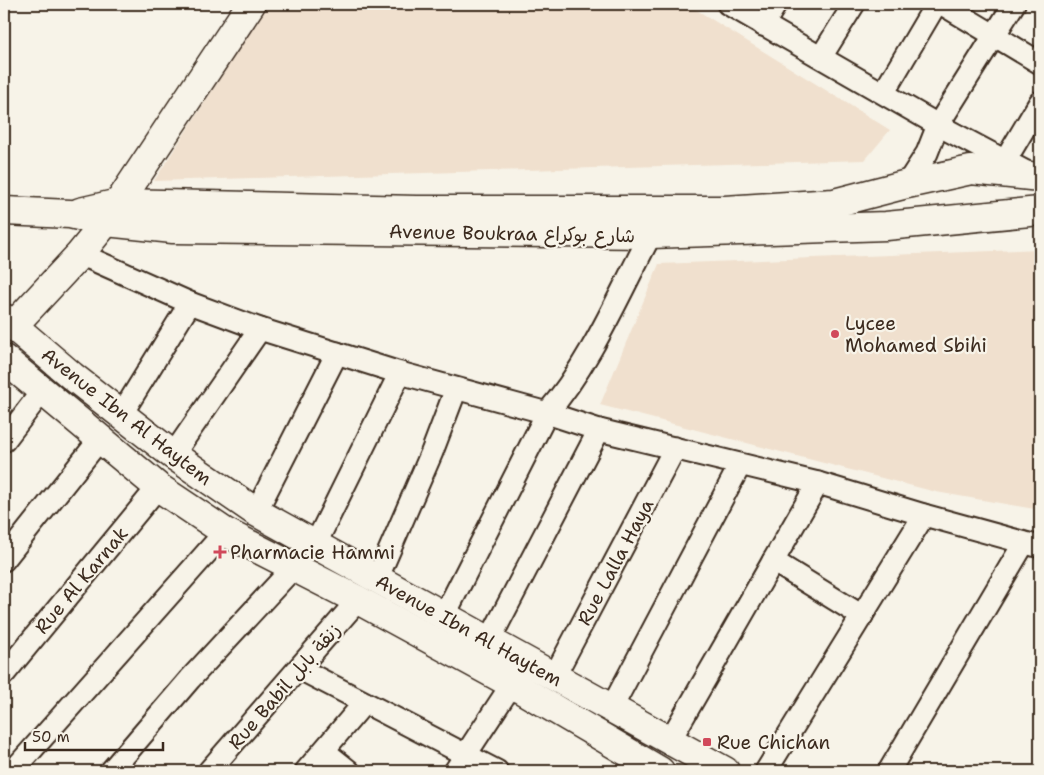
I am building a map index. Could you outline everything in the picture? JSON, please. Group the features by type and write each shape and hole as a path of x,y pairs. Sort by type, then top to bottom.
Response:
{"street":[{"path":"8,322 80,254 113,212 251,4"},
{"path":"728,4 884,92 1002,166 1037,176"},
{"path":"764,25 776,4"},
{"path":"821,57 854,4"},
{"path":"884,92 936,4"},
{"path":"942,4 1040,63"},
{"path":"907,184 927,153 938,125 1014,4"},
{"path":"1002,166 1040,102"},
{"path":"972,170 983,177 988,186 990,195 982,212 965,217 943,208 939,199 940,177 972,170 1002,166"},
{"name":"Avenue Boukraa شارع بوكراع","path":"4,211 70,214 113,212 425,210 726,210 834,203 940,177"},
{"name":"Avenue Boukraa شارع بوكراع","path":"113,212 173,229 652,234 886,226 1040,211"},
{"path":"444,616 547,413 565,392 581,367 652,234"},
{"path":"80,254 190,303 337,354 547,413 599,430 818,483 1032,545 889,771"},
{"path":"121,415 190,303"},
{"name":"Avenue Ibn Al Haytem","path":"8,322 173,455 256,512 669,742 725,771"},
{"path":"173,455 260,328"},
{"path":"256,512 337,354"},
{"name":"Avenue Ibn Al Haytem","path":"4,359 158,487 225,532 358,600 512,684 660,771"},
{"path":"315,545 400,373"},
{"path":"376,579 432,452 456,388"},
{"path":"4,441 43,390"},
{"path":"489,642 599,430"},
{"path":"4,560 100,439"},
{"name":"Rue Lalla Haya","path":"554,677 675,448"},
{"path":"611,709 740,465"},
{"path":"669,742 818,483"},
{"name":"Rue Al Karnak","path":"4,674 158,487"},
{"path":"766,771 924,515"},
{"path":"13,771 225,532"},
{"path":"773,561 862,616"},
{"path":"111,771 190,679 293,568"},
{"name":"Rue Babil زنقة بابل","path":"208,771 300,669 358,600"},
{"path":"300,669 497,771"},
{"path":"455,771 512,684"},
{"path":"306,771 364,703"},
{"path":"324,751 349,771"}],"shaded area":[{"path":"268,4 687,4 890,130 865,160 154,181"},
{"name":"Lycee Mohamed Sbihi","path":"1040,249 1040,510 936,492 600,405 659,264"}],"place":[{"name":"Lycee Mohamed Sbihi","path":"835,334"},
{"name":"Pharmacie Hammi","path":"220,552"},
{"name":"Rue Chichan","path":"707,742"}]}
